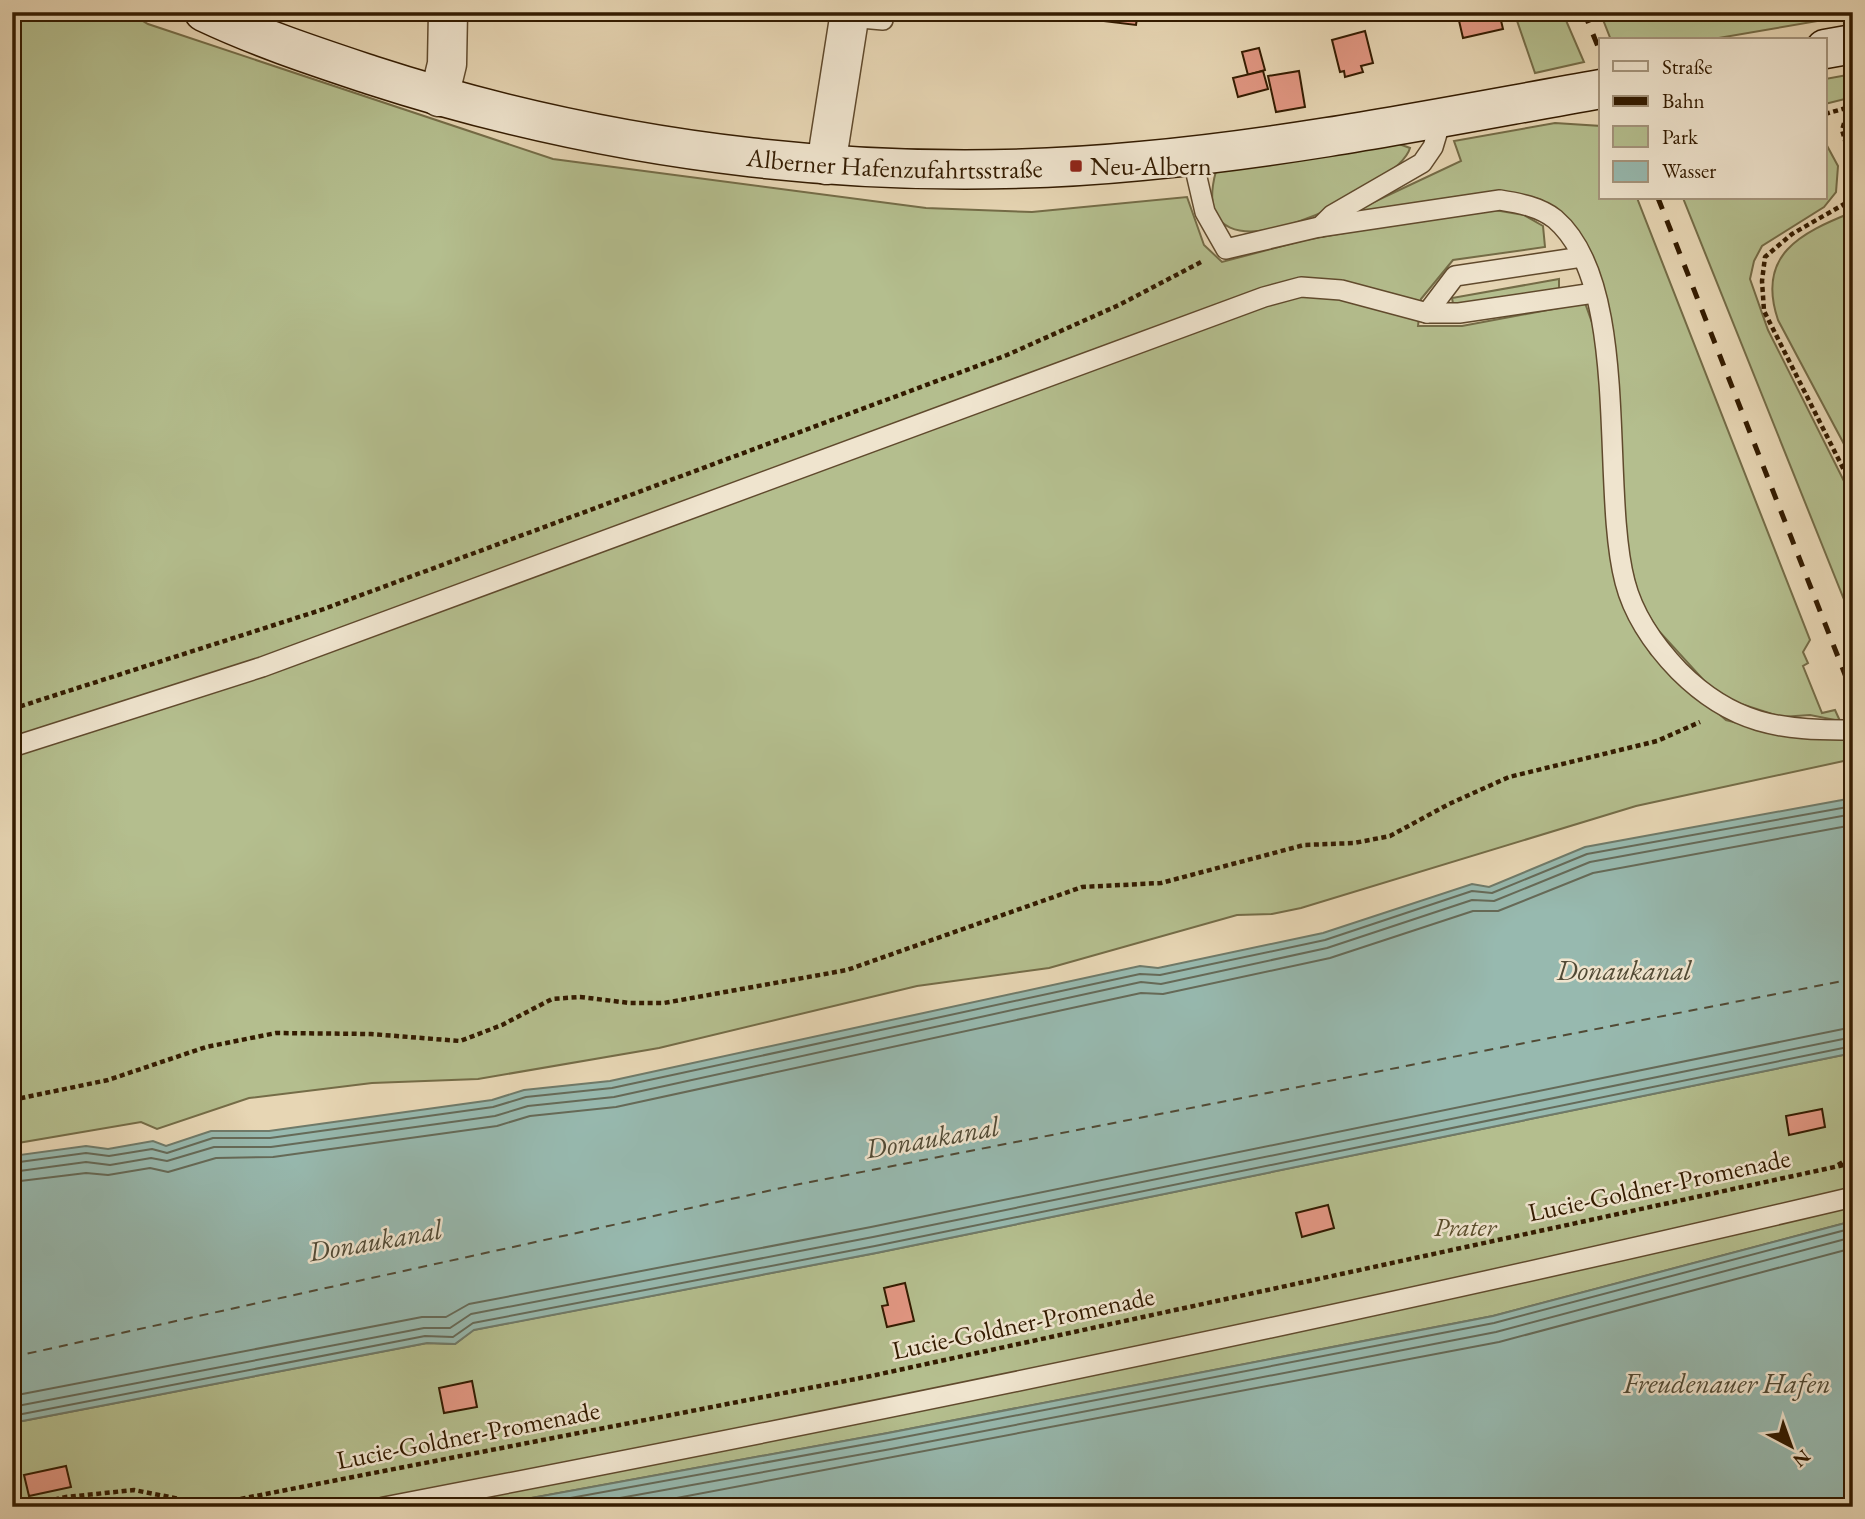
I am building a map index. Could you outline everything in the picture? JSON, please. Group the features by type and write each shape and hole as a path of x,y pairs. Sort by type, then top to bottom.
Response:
{"main road":[{"name":"Alberner Hafenzufahrtsstraße","path":"204,12 261,39 439,97 608,136 730,155 826,164 1011,169 1192,156 1599,89"},
{"path":"439,97 447,64 448,12"},
{"path":"826,164 861,17"},
{"path":"1826,49 1853,44"}],"lane":[{"path":"1320,227 1332,215 1422,163 1433,147 1442,117"},
{"path":"1192,156 1205,212 1226,249 1320,227 1500,201 1538,210 1555,219 1582,257 1594,293 1607,357 1616,536 1625,583 1644,628 1693,685 1727,710 1773,725 1853,730"},
{"path":"1427,313 1455,276 1582,257"},
{"path":"12,747 261,667 1264,297 1301,287 1341,290 1427,313 1459,313 1594,293"},
{"path":"384,1507 837,1420 1345,1312 1853,1197"}],"path":[{"path":"1826,114 1851,107"},
{"path":"1851,107 1842,130 1853,168"},
{"path":"1853,199 1791,234 1765,257 1762,281 1764,311 1853,488"},
{"path":"12,709 321,610 1007,355 1119,305 1226,249"},
{"path":"12,1100 108,1080 206,1046 276,1033 370,1034 460,1041 502,1025 552,999 580,997 630,1003 664,1003 846,970 1082,887 1161,883 1304,845 1354,842 1390,836 1448,804 1509,777 1657,741 1727,710"},
{"path":"1834,1167 1853,1156"},
{"name":"Lucie-Goldner-Promenade","path":"199,1507 871,1376 1853,1163"},
{"path":"21,1507 66,1497 134,1490 209,1504"}],"green space":[{"path":"12,12 128,12 148,24 553,159 926,208 1032,212 1187,197 1204,245 1222,262 1305,240 1483,208 1524,215 1543,226 1545,247 1453,260 1421,299 1418,326 1462,326 1585,303 1595,331 1629,618 1651,654 1726,720 1761,729 1845,737 1853,759 1636,806 1301,908 1272,914 1237,915 1049,968 917,986 659,1048 478,1079 372,1083 249,1098 157,1129 141,1122 12,1144"},
{"path":"1514,12 1559,12 1565,18 1584,62 1535,73"},
{"path":"1600,12 1853,12 1853,15 1719,38 1610,38"},
{"path":"1853,74 1853,97 1826,104 1826,79"},
{"path":"1555,123 1599,126 1599,200 1638,200 1810,640 1803,652 1808,663 1803,666 1822,713 1835,710 1840,721 1810,715 1781,717 1735,702 1708,685 1657,629 1640,601 1626,548 1615,348 1566,218 1542,200 1516,193 1344,216 1461,161 1454,141"},
{"path":"1399,144 1410,148 1397,165 1371,186 1335,206 1296,222 1259,231 1230,228 1214,209 1216,171"},
{"path":"1826,144 1838,166 1836,192 1824,207 1762,246 1754,261 1750,279 1768,330 1853,499 1853,622 1684,200 1826,200"},
{"path":"1853,212 1853,461 1778,320 1773,298 1773,279 1778,263 1800,238"},
{"path":"1559,279 1559,290 1454,309 1452,298"},
{"name":"Prater","path":"1853,1053 1853,1221 1493,1316 888,1433 482,1507 12,1507 12,1423 427,1343 455,1344 473,1330 876,1253"}],"water":[{"name":"Donaukanal","path":"1853,798 1853,1053 876,1253 474,1330 455,1344 427,1343 12,1423 12,1156 86,1146 108,1149 153,1141 166,1146 211,1131 269,1131 492,1100 524,1090 610,1081 1140,966 1158,968 1323,933 1472,884 1489,887 1585,847"},
{"name":"Freudenauer Hafen","path":"1853,1221 1853,1507 482,1507 888,1433 1493,1316"}],"building":[{"path":"1029,12 1138,12 1136,25"},
{"path":"1457,12 1499,12 1503,29 1463,38"},
{"path":"1365,31 1373,63 1361,66 1363,72 1345,77 1344,71 1340,72 1332,40"},
{"path":"1259,48 1265,70 1248,75 1242,52"},
{"path":"1263,71 1268,89 1238,97 1233,78"},
{"path":"1299,71 1305,107 1276,112 1268,76"},
{"path":"1822,1109 1825,1127 1789,1135 1786,1116"},
{"path":"1328,1205 1334,1228 1302,1237 1296,1213"},
{"path":"905,1283 914,1321 887,1327 882,1306 888,1305 884,1288"},
{"path":"472,1381 477,1407 444,1413 439,1388"},
{"path":"66,1466 71,1487 29,1496 24,1475"}],"ferry route":[{"path":"12,1357 795,1185 1853,979"}],"railway":[{"path":"1584,12 1599,49"},
{"path":"1659,200 1853,695"}],"place":[{"name":"Neu-Albern","path":"1076,166"}]}
